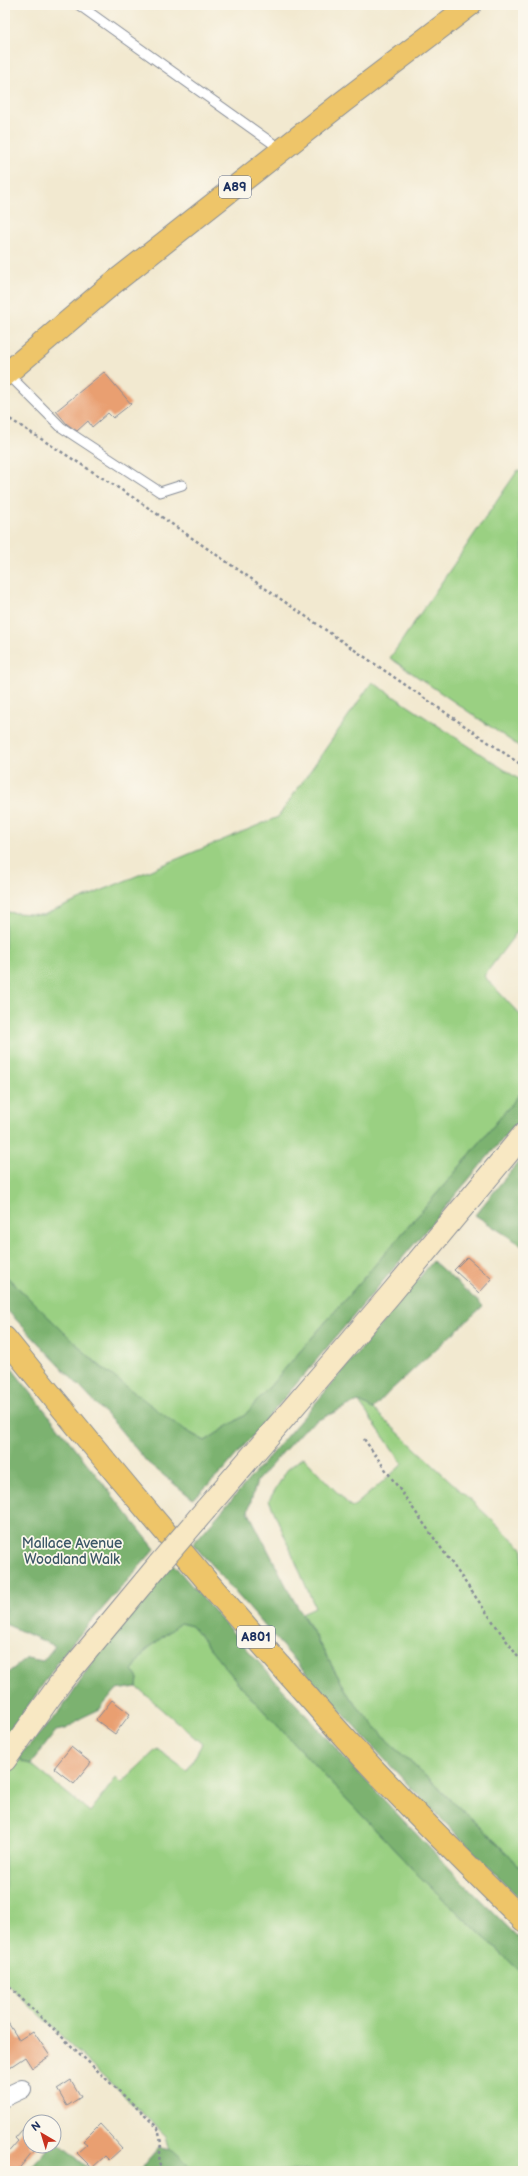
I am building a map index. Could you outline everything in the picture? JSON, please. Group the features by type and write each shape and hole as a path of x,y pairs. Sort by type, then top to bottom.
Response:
{"main road":[{"name":"A89","path":"6,374 112,284 470,5"},
{"path":"5,1760 69,1671 389,1296 523,1135"},
{"name":"A801","path":"5,1338 85,1437 312,1702 444,1842 523,1920"}],"street":[{"path":"5,2098 22,2089"}],"lane":[{"path":"80,5 282,150"},
{"path":"6,374 60,427 160,492 182,485"}],"path":[{"path":"5,416 134,498 523,766"},
{"path":"364,1439 523,1664"},
{"path":"5,1983 158,2128 162,2143 159,2162 162,2171"}],"green space":[{"path":"518,470 523,473 523,749 390,658"},
{"path":"372,682 523,782 523,924 484,976 523,1018 523,1090 452,1176 245,1415 205,1441 177,1425 124,1386 75,1343 5,1275 5,912 43,915 278,817"},
{"path":"523,1090 523,1115 222,1472 193,1499 147,1462 117,1426 5,1308 5,1275 97,1364 181,1428 205,1441 245,1415 452,1176"},
{"path":"523,1156 523,1246 475,1215"},
{"path":"433,1261 483,1306 390,1391 373,1409 358,1401 316,1421 303,1430 257,1481 248,1511 292,1597 351,1699 388,1741 500,1846 523,1871 523,1902 410,1787 311,1679 193,1544 325,1392"},
{"name":"Mallace Avenue Woodland Walk","path":"5,1360 155,1549 67,1649 5,1740 5,1675 27,1658 43,1661 55,1646 5,1624"},
{"path":"358,1401 373,1409 523,1549 523,1871 500,1846 388,1741 351,1699 302,1613 315,1607 269,1500 287,1470 303,1457 352,1508 403,1464"},
{"path":"173,1564 344,1757 432,1851 523,1942 523,1974 420,1877 243,1689 192,1626 180,1623 145,1651 132,1671 138,1678 137,1687 116,1690 100,1709 81,1718 66,1729 56,1731 31,1764 22,1762 19,1756 61,1710 97,1655"},
{"path":"180,1623 192,1626 243,1689 420,1877 523,1974 523,2171 195,2171 173,2150 170,2150 166,2136 5,1982 5,1777 19,1756 22,1762 31,1764 90,1812 116,1778 121,1783 157,1749 187,1771 202,1744 137,1687 138,1678 132,1671 145,1651"},
{"path":"62,2146 92,2171 29,2171 43,2154 62,2154"},
{"path":"159,2148 173,2150 195,2171 139,2171"}],"building":[{"path":"104,372 131,404 113,418 108,413 92,427 88,421 77,431 67,424 56,411"},
{"path":"467,1257 492,1279 479,1293 454,1270"},
{"path":"112,1700 130,1714 115,1734 96,1720"},
{"path":"71,1747 91,1763 74,1784 54,1768"},
{"path":"5,2018 19,2040 33,2031 50,2056 32,2068 25,2057 10,2067 5,2059"},
{"path":"71,2080 81,2097 67,2106 57,2089"},
{"path":"100,2124 122,2148 109,2160 105,2156 92,2168 77,2153 87,2144 83,2141"},
{"path":"22,2130 22,2154 31,2154 17,2171 5,2171 5,2156 18,2141 15,2138"}]}
